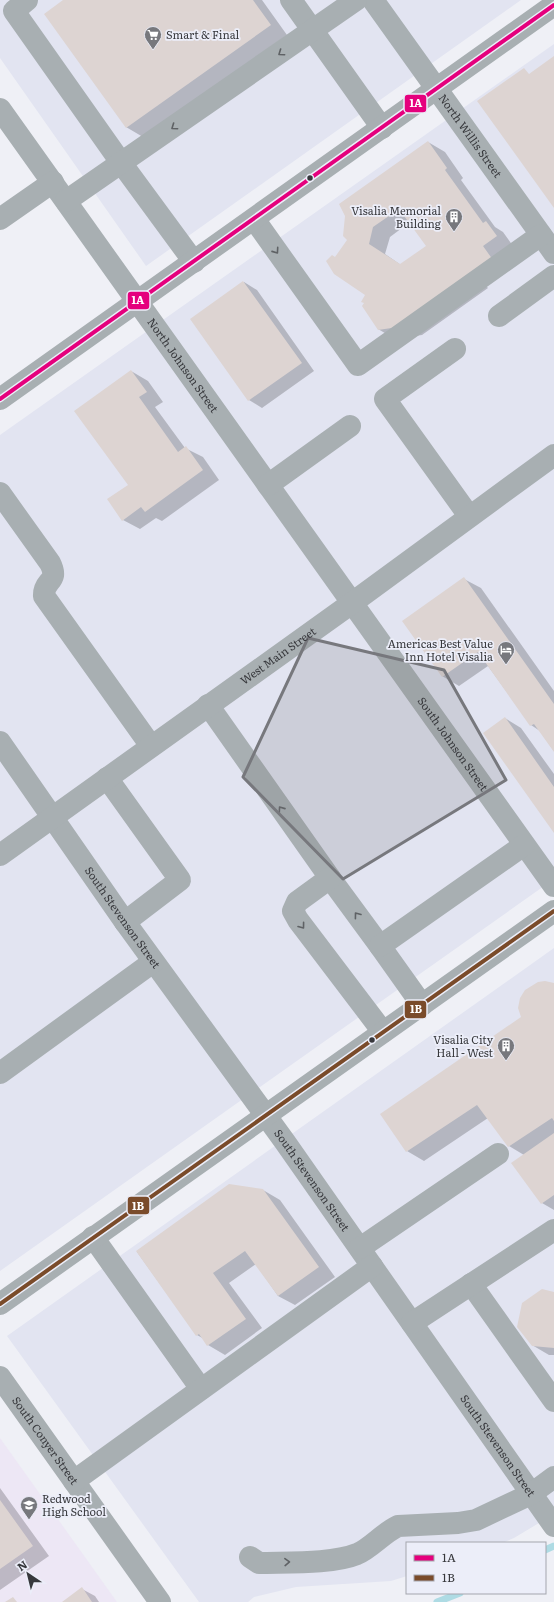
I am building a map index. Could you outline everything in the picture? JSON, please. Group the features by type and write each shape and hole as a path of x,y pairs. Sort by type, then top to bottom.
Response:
{"street":[{"path":"291,0 382,128"},
{"path":"66,201 122,164 356,0"},
{"name":"North Willis Street","path":"373,0 436,90 549,243"},
{"path":"0,399 554,5"},
{"path":"14,11 122,164 194,262"},
{"name":"North Johnson Street","path":"0,108 352,603"},
{"path":"0,219 53,182"},
{"path":"254,219 358,365 549,243"},
{"path":"499,316 554,276"},
{"path":"455,349 385,399 469,516"},
{"path":"268,484 350,426"},
{"name":"West Main Street","path":"0,855 352,603 554,455"},
{"path":"0,493 50,562 54,571 53,577 46,587 44,596 151,746"},
{"name":"South Johnson Street","path":"352,603 554,886"},
{"path":"208,705 422,1005"},
{"name":"South Stevenson Street","path":"0,742 153,962 360,1248 551,1522"},
{"path":"107,778 180,880 125,922"},
{"path":"380,946 524,845"},
{"path":"330,878 297,902 293,911 298,920 383,1032"},
{"path":"0,1304 554,911"},
{"path":"0,1073 153,962"},
{"path":"360,1248 498,1154"},
{"path":"412,1323 554,1230"},
{"path":"93,1237 201,1389"},
{"path":"74,1481 372,1266"},
{"path":"471,1284 554,1401"},
{"name":"South Conyer Street","path":"0,1377 160,1602"},
{"path":"250,1557 259,1563 333,1560 358,1554 389,1530 398,1526 458,1523 476,1520 531,1494 554,1477"}],"highlighted area":[{"path":"308,638 444,670 506,780 343,879 243,777"}],"shaded area":[{"path":"0,0 521,0 146,266 0,58"},
{"path":"554,44 554,879 0,1271 0,435"},
{"path":"554,948 554,1514 514,1538 504,1542 406,1542 406,1576 391,1581 296,1587 254,1597 248,1602 199,1602 7,1336"},
{"name":"Redwood High School","path":"0,1438 117,1602 0,1602"}],"building":[{"name":"Smart & Final","path":"63,0 253,0 271,25 126,128 44,14"},
{"path":"554,56 554,208 477,101 524,68 529,74"},
{"name":"Visalia Memorial Building","path":"428,141 447,168 445,170 483,223 486,221 497,236 483,246 493,260 405,326 378,330 362,306 364,303 361,302 365,295 334,274 326,261 332,255 335,257 347,240 343,236 345,216 339,204","holes":["399,209 426,246 400,264 369,244 373,227"]},
{"path":"243,281 302,363 248,401 190,319"},
{"path":"131,370 147,392 139,397 178,452 186,446 203,470 145,512 141,507 122,521 107,499 128,485 74,411"},
{"name":"Americas Best Value Inn Hotel Visalia","path":"464,577 554,704 554,752 534,724 530,726 478,652 442,677 402,621"},
{"path":"505,717 554,787 554,833 483,733"},
{"name":"Visalia City Hall - West","path":"545,981 554,983 554,1121 552,1118 508,1147 477,1105 406,1152 380,1114 521,1017 518,1008 520,998 525,990 538,982"},
{"path":"554,1133 554,1195 541,1204 511,1163"},
{"path":"229,1184 263,1189 319,1267 278,1296 245,1251 213,1273 246,1319 207,1346 199,1334 196,1336 136,1251"},
{"path":"542,1289 554,1292 554,1348 532,1346 517,1327 522,1303"},
{"path":"0,1500 33,1546 0,1569"},
{"path":"82,1587 92,1602 62,1602"},
{"path":"13,1597 17,1602 5,1602"}],"waterway":[{"path":"546,1550 554,1546"},
{"path":"437,1602 457,1594"}],"transit line":[{"name":"1A","path":"0,399 554,5"},
{"name":"1B","path":"0,1304 554,911"}],"place":[{"name":"Smart & Final","path":"153,50"},
{"name":"Visalia Memorial Building","path":"454,232"},
{"name":"Americas Best Value Inn Hotel Visalia","path":"506,665"},
{"name":"Visalia City Hall - West","path":"506,1061"},
{"name":"Redwood High School","path":"29,1520"}]}
